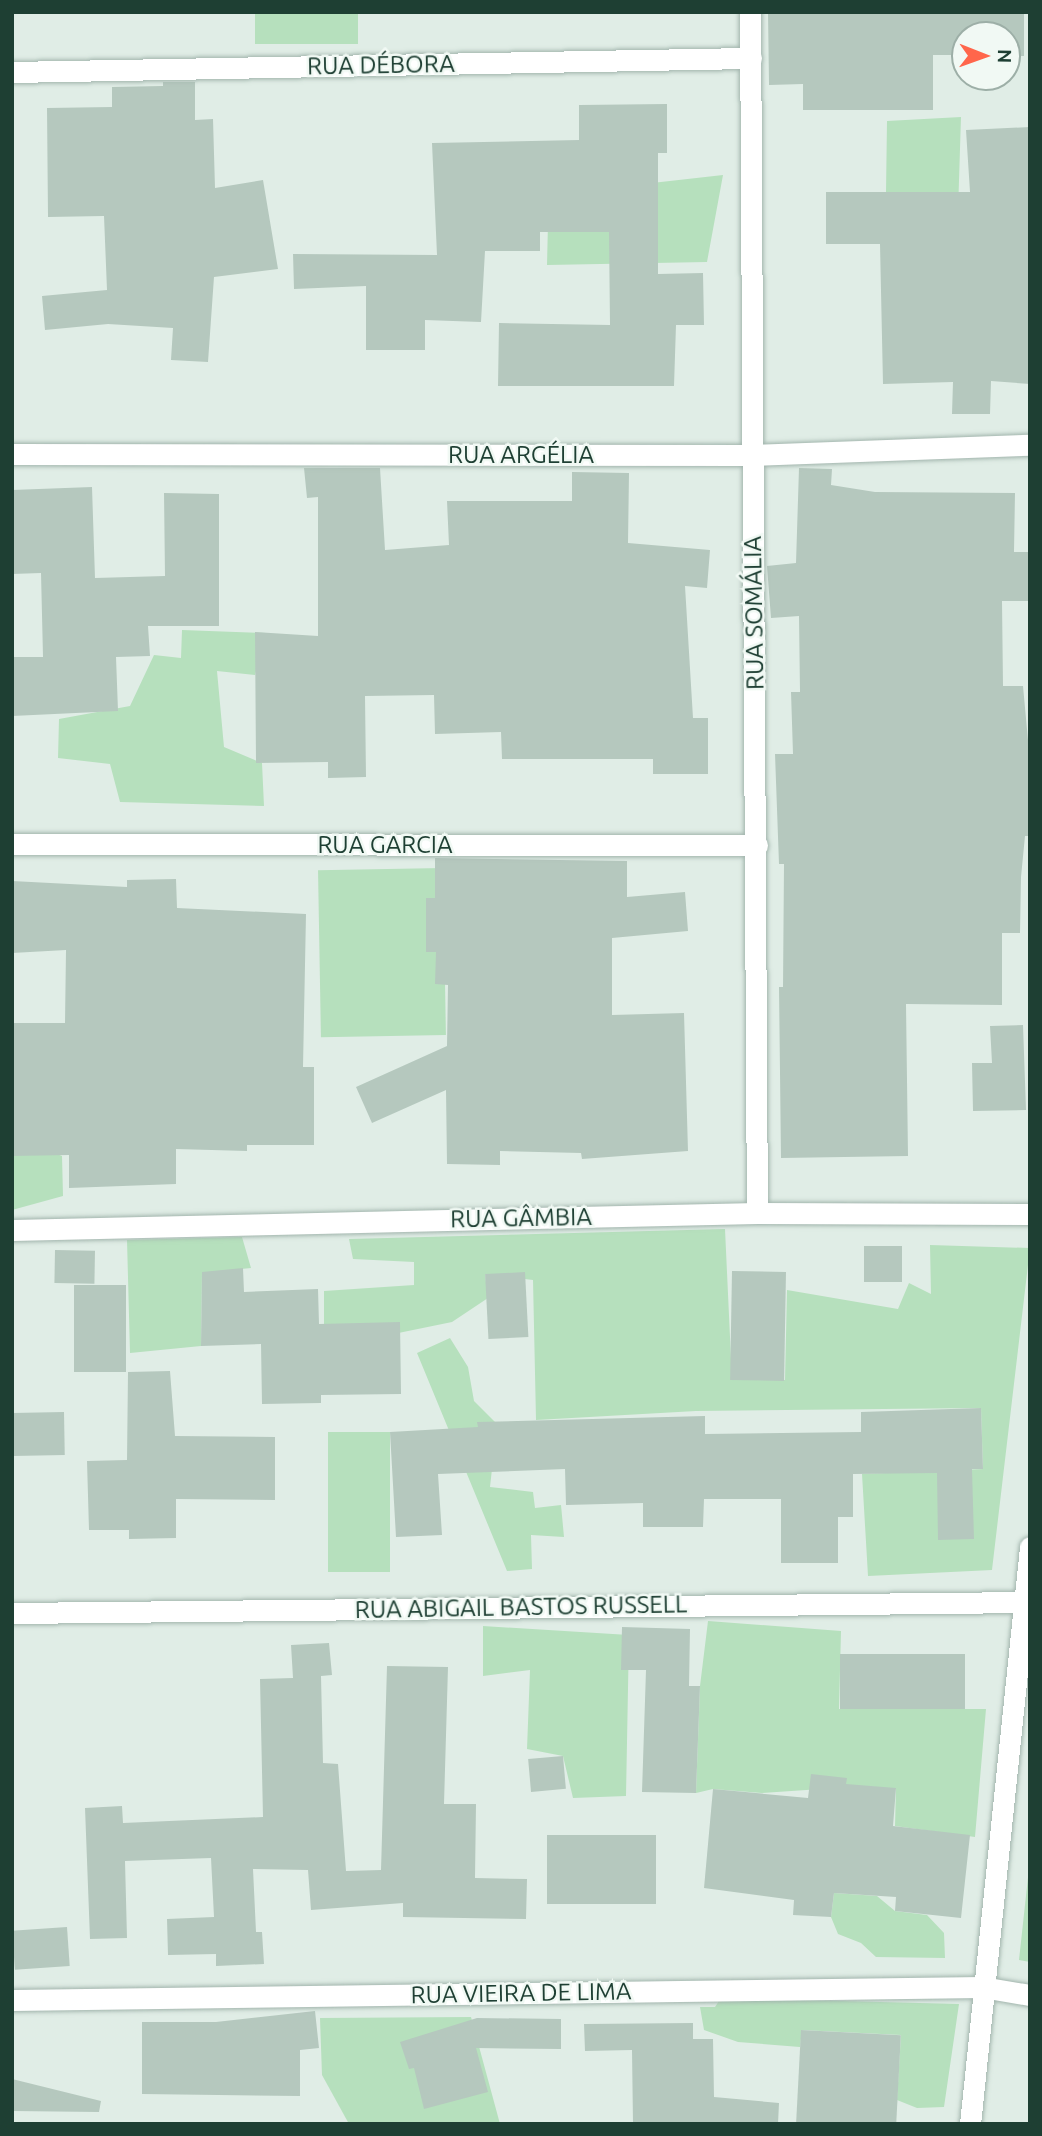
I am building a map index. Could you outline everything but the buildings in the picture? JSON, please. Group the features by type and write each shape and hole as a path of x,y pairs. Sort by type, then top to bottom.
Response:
{"street":[{"name":"RUA SOMÁLIA","path":"750,12 751,456 757,845 757,1213"},
{"name":"RUA DÉBORA","path":"12,72 751,58"},
{"name":"RUA ARGÉLIA","path":"12,454 751,456 1030,445"},
{"name":"RUA GARCIA","path":"12,845 757,845"},
{"name":"RUA GÂMBIA","path":"12,1230 757,1213 1030,1214"},
{"path":"970,2124 982,1987 1027,1602 1030,1547"},
{"name":"RUA ABIGAIL BASTOS RUSSELL","path":"12,1613 1027,1602"},
{"name":"RUA VIEIRA DE LIMA","path":"12,2000 982,1987 1030,1995"}],"green space":[{"path":"255,12 358,12 358,44 255,44"},
{"path":"961,117 957,244 938,244 938,192 886,192 887,121"},
{"path":"723,175 707,262 547,265 549,181 652,183"},
{"path":"182,630 266,633 255,675 217,671 224,747 262,763 264,806 120,802 110,764 58,758 59,719 130,706 154,655 181,658"},
{"path":"443,868 446,1035 321,1037 318,870"},
{"path":"12,1136 62,1156 63,1196 12,1210"},
{"path":"725,1229 732,1380 785,1380 787,1290 898,1309 909,1283 931,1294 930,1245 1030,1248 992,1570 868,1576 862,1474 983,1469 981,1408 696,1411 536,1420 533,1280 485,1274 488,1298 452,1322 374,1338 324,1384 324,1291 414,1285 414,1262 353,1259 349,1239"},
{"path":"242,1237 251,1268 202,1273 201,1346 130,1353 127,1240"},
{"path":"450,1338 468,1367 474,1401 497,1424 490,1487 533,1492 535,1508 561,1505 564,1537 531,1535 532,1569 507,1571 417,1353"},
{"path":"328,1432 390,1432 390,1572 328,1572"},
{"path":"708,1621 841,1631 839,1709 986,1709 975,1837 895,1826 896,1789 865,1786 762,1793 713,1789 696,1793 700,1686"},
{"path":"483,1626 629,1635 626,1796 573,1798 563,1756 527,1749 530,1670 483,1676"},
{"path":"1030,1859 1030,1962 1019,1960"},
{"path":"834,1893 877,1896 895,1911 927,1915 944,1933 945,1958 876,1957 861,1943 838,1934 831,1917"},
{"path":"721,1998 959,2004 944,2107 917,2108 897,2100 901,2035 802,2030 800,2047 738,2042 704,2030 700,2007 715,2007"},
{"path":"471,2017 500,2124 349,2124 322,2075 320,2018"}]}
